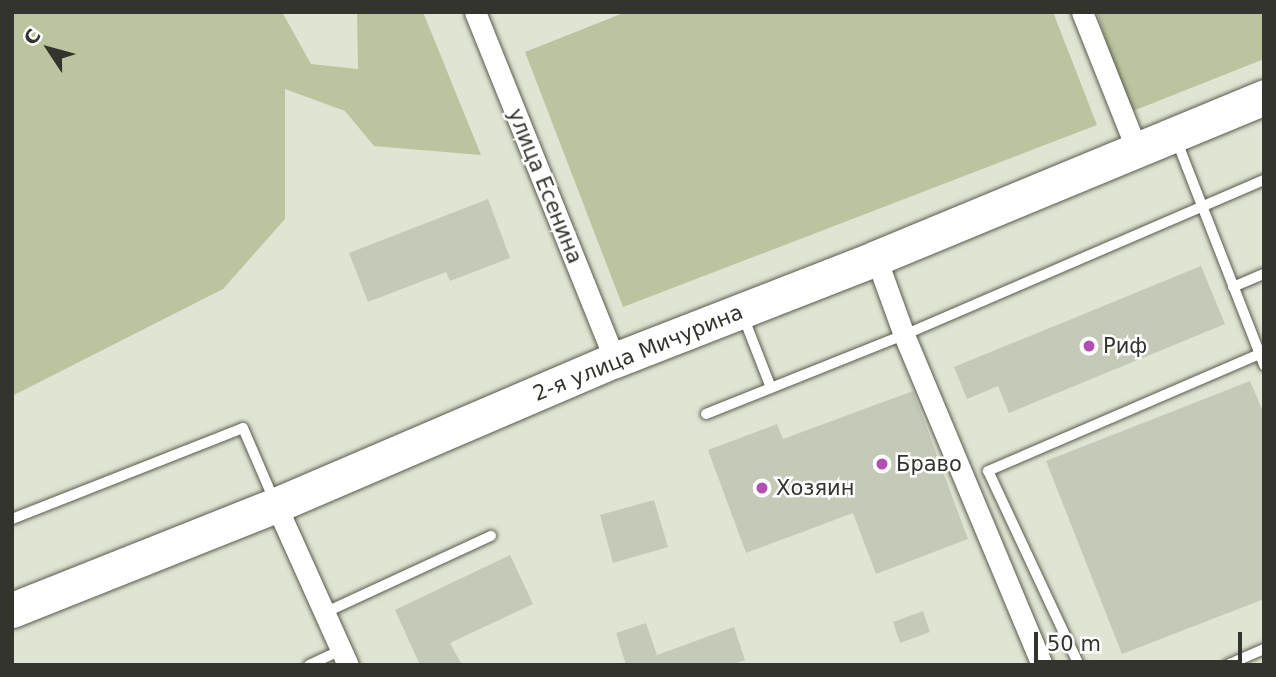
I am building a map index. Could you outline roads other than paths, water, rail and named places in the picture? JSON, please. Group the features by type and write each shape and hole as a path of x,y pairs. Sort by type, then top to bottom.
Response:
{"main road":[{"name":"2-я улица Мичурина","path":"12,610 276,505 615,360 876,258 1264,97"}],"street":[{"name":"улица Есенина","path":"475,12 615,360"},
{"path":"1082,12 1136,148"},
{"path":"876,258 904,335 1042,665"},
{"path":"276,505 345,657"}],"lane":[{"path":"1079,665 988,471 1262,360 1174,133"},
{"path":"706,414 904,335 1264,180"},
{"path":"1233,288 1264,274"},
{"path":"741,310 771,388"},
{"path":"12,519 243,428 276,505"},
{"path":"324,613 491,536"},
{"path":"1227,665 1264,649"},
{"path":"309,665 345,657"}],"place":[{"name":"Риф","path":"1089,346"},
{"name":"Браво","path":"882,464"},
{"name":"Хозяин","path":"762,488"}]}
